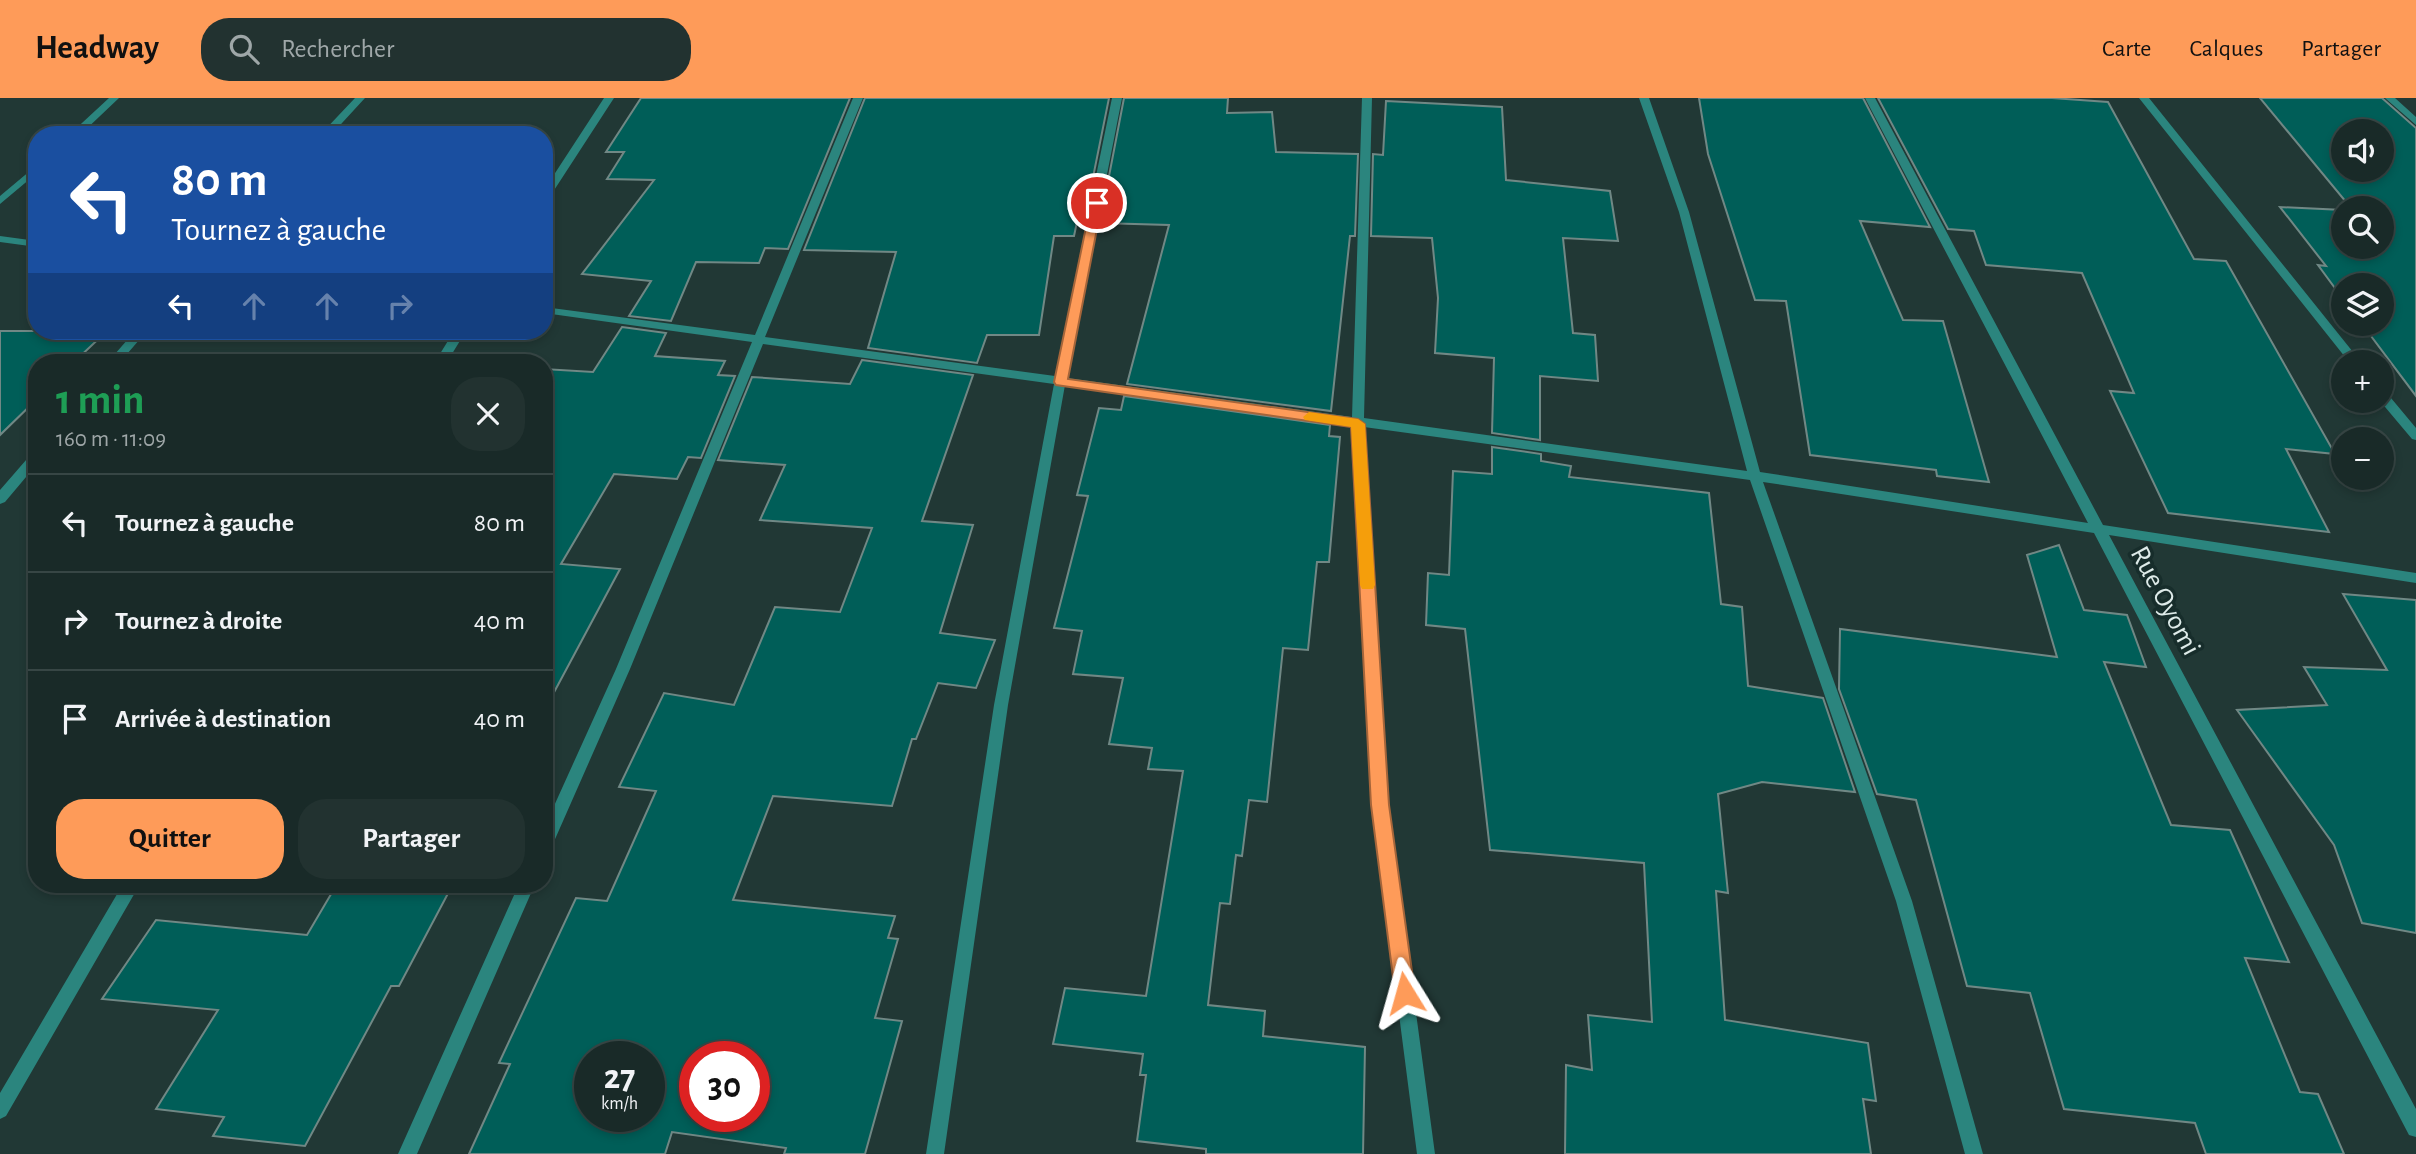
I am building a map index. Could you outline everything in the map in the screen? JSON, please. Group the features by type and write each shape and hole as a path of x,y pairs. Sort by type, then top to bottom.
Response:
{"street":[{"path":"84,126 114,98"},
{"path":"334,126 360,98"},
{"path":"553,184 609,98"},
{"path":"553,826 623,669 858,98"},
{"path":"935,1154 1001,705 1060,382 1117,98"},
{"path":"1367,98 1358,424 1380,805 1426,1154"},
{"path":"1644,98 1684,212 1755,476 1904,901 1974,1154"},
{"name":"Rue Oyomi","path":"1870,98 2416,1128"},
{"path":"2144,98 2345,350"},
{"path":"2390,98 2416,122"},
{"path":"0,201 28,176"},
{"path":"0,239 28,243"},
{"path":"553,311 1358,424 1755,476 2416,578"},
{"path":"121,354 133,340"},
{"path":"2394,409 2416,436"},
{"path":"0,499 28,466"},
{"path":"0,1110 127,893"},
{"path":"407,1154 523,893"}],"building":[{"path":"641,98 850,98 788,249 765,248 759,263 696,262 671,321 629,316 651,281 582,274 654,180 607,179 624,152 606,152"},
{"path":"865,98 1109,98 1084,222 1077,222 1074,236 1054,236 1039,335 987,335 977,363 868,348 896,252 804,250"},
{"path":"1124,98 1228,98 1227,113 1272,112 1276,152 1358,154 1355,236 1350,236 1331,411 1127,384 1169,225 1100,223"},
{"path":"1699,98 1863,98 1930,227 1860,221 1903,320 1943,321 1989,482 1937,476 1936,470 1810,455 1786,301 1755,300 1708,154"},
{"path":"1878,98 2052,98 2108,102 2194,259 2226,261 2331,447 2331,454 2286,449 2329,532 2168,513 2110,391 2134,393 2082,273 1986,265 1974,231 1948,229"},
{"path":"2260,98 2382,98 2416,128 2416,396 2394,367 2394,350 2382,350 2371,336 2394,336 2394,273 2331,273 2331,283 2318,265 2326,266 2280,207 2331,209 2331,259 2394,259 2394,196 2341,196"},
{"path":"1386,101 1502,107 1506,180 1610,191 1618,241 1563,238 1573,333 1595,335 1598,381 1540,376 1540,440 1492,433 1494,358 1435,353 1438,298 1432,238 1371,236 1373,154 1383,155"},
{"path":"622,327 666,333 655,356 725,361 718,375 735,376 701,458 688,457 677,479 614,474 561,564 620,569 553,694 553,370 593,372"},
{"path":"0,331 28,331 28,340 97,340 83,354 28,354 28,408 0,435"},
{"path":"862,360 973,375 922,521 973,525 940,633 995,640 976,688 938,683 916,739 912,739 892,806 773,796 733,900 895,916 888,938 898,939 875,1018 902,1021 865,1154 784,1154 786,1148 672,1132 665,1154 469,1154 510,1064 499,1063 576,898 607,901 656,791 619,787 664,693 734,705 775,607 840,612 872,528 760,520 785,465 718,460 752,377 850,384"},
{"path":"1124,396 1330,425 1329,436 1340,437 1329,562 1317,562 1308,650 1283,648 1267,802 1249,800 1242,856 1236,855 1230,904 1220,903 1208,1005 1265,1011 1263,1036 1365,1047 1363,1154 1206,1154 1206,1149 1137,1141 1146,1075 1140,1075 1143,1054 1053,1044 1065,988 1146,996 1183,771 1148,769 1152,748 1109,744 1123,678 1073,674 1082,631 1054,628 1088,496 1077,495 1099,408 1121,410"},
{"path":"1492,447 1541,454 1541,461 1571,466 1569,477 1709,493 1721,604 1742,607 1748,686 1823,698 1855,792 1762,782 1718,794 1728,893 1716,891 1725,1020 1868,1043 1876,1101 1863,1099 1871,1154 1565,1154 1566,1065 1592,1070 1588,1015 1652,1022 1644,863 1490,850 1465,629 1426,625 1428,573 1449,575 1453,471 1492,474"},
{"path":"2059,545 2084,610 2127,615 2146,667 2104,662 2171,825 2230,830 2289,962 2245,958 2300,1092 2318,1094 2344,1154 2206,1154 2195,1123 2064,1109 2030,993 1967,986 1916,800 1877,794 1839,689 1840,629 2057,657 2027,555"},
{"path":"2343,594 2416,600 2416,933 2362,923 2334,845 2237,710 2327,705 2304,667 2387,670"},
{"path":"332,893 448,893 399,986 391,986 305,1146 213,1136 224,1117 156,1109 218,1010 102,999 156,920 307,935"}],"slow traffic":[{"path":"1309,417 1358,424 1367,585"}],"route":[{"path":"1097,203 1060,382 1358,424 1380,805 1405,993"}]}
